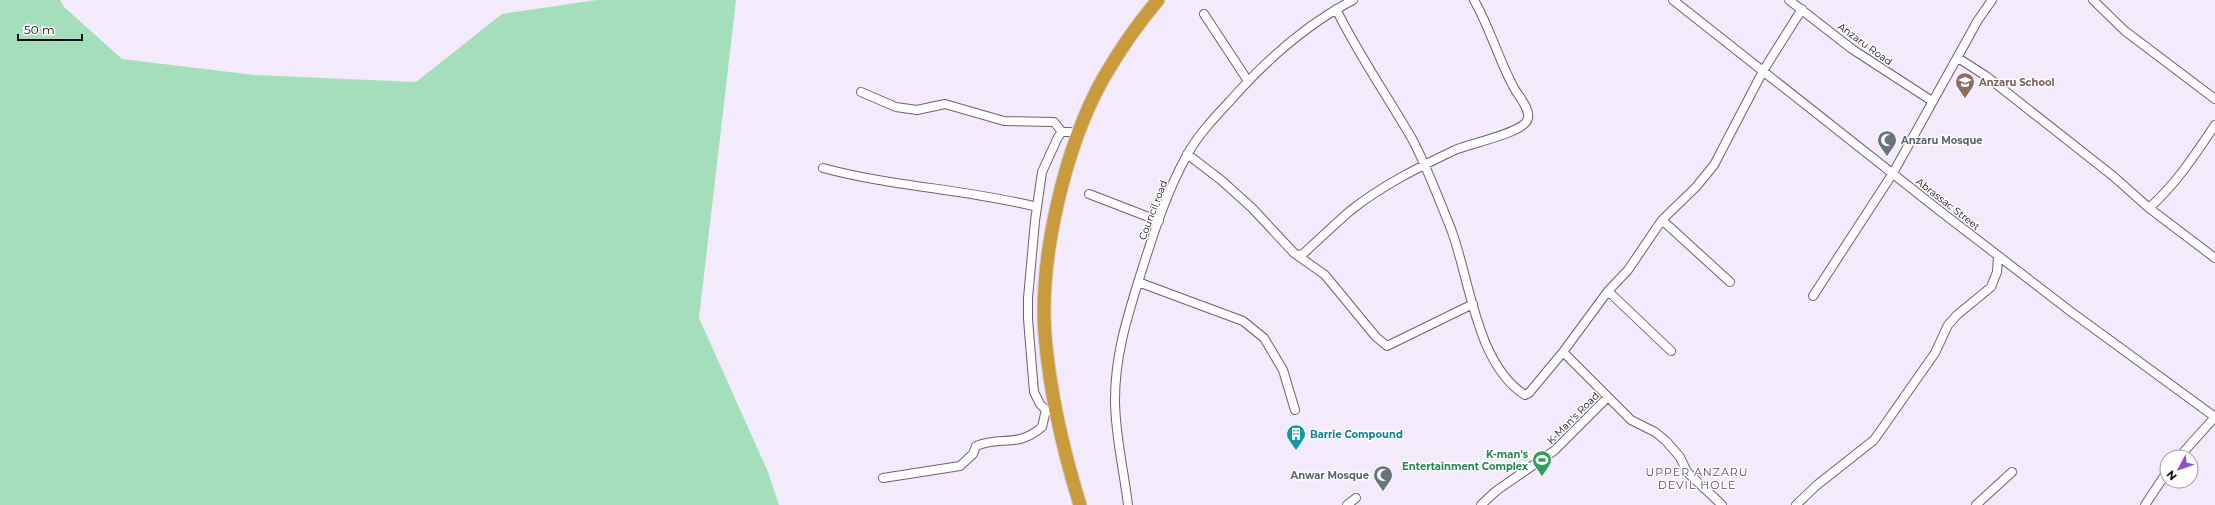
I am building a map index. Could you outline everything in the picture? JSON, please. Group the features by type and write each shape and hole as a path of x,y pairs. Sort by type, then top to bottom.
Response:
{"highway":[{"path":"1073,505 1047,411 1037,337 1036,286 1044,223 1066,132 1096,73 1147,0"},
{"path":"1080,505 1055,411 1045,336 1045,286 1052,224 1078,133 1104,76 1158,0"}],"street":[{"name":"Council road","path":"1128,502 1115,401 1118,351 1138,282 1172,186 1187,154 1210,122 1248,81 1305,29 1353,0"},
{"path":"1298,255 1303,254 1351,210 1396,180 1469,144 1514,132 1526,124 1528,110 1512,86 1488,26 1474,0"},
{"name":"Abrassac Street","path":"1673,0 1998,256 2215,417"},
{"name":"Anzaru Road","path":"1789,0 1852,49 1932,101"},
{"path":"1813,296 1893,173 1978,20 1992,0"},
{"path":"2092,0 2125,31 2215,99"},
{"path":"1336,9 1353,43 1412,139 1451,230 1486,344 1500,372 1525,395 1529,393 1563,352 1608,291 1628,270 1662,220 1696,187 1714,165 1763,71 1802,9"},
{"path":"1204,14 1248,81"},
{"path":"1958,58 1986,76 2113,176 2148,208 2215,258"},
{"path":"861,92 896,107 917,110 945,104 1004,121 1054,122 1066,132 1058,137 1042,172 1037,207 1028,319 1034,392 1040,404 1047,411 1042,427 1031,435 1011,442 984,443 976,446 973,454 960,466 883,478"},
{"path":"2148,208 2168,191 2192,161 2215,125"},
{"path":"1187,154 1221,180 1298,255 1325,275 1376,337 1387,346 1473,304"},
{"path":"823,168 861,179 1009,200 1037,207"},
{"path":"1089,194 1159,221"},
{"path":"1662,220 1730,282"},
{"path":"1796,505 1817,485 1874,440 1935,352 1948,325 1957,315 1991,287 1997,272 1998,256"},
{"path":"1138,282 1243,321 1264,338 1283,370 1295,410"},
{"path":"1608,291 1671,351"},
{"name":"K-Man's Road","path":"1481,505 1496,491 1555,450 1608,397 1563,352"},
{"path":"1608,397 1631,420 1655,432 1666,441 1680,457 1687,472 1722,505"},
{"path":"2186,449 2215,417"},
{"path":"1976,505 2012,472"},
{"path":"2145,505 2159,484"},
{"path":"1347,505 1356,498"}],"green space":[{"path":"0,0 60,0 64,7 122,59 254,75 416,82 502,14 597,0 736,0 699,318 768,472 779,505 0,505"}],"place":[{"name":"Anzaru School","path":"1965,99"},
{"name":"Anzaru Mosque","path":"1887,157"},
{"name":"Barrie Compound","path":"1296,451"},
{"name":"K-man's Entertainment Complex","path":"1542,477"},
{"name":"Anwar Mosque","path":"1383,492"}],"district":[{"name":"UPPER ANZARU DEVIL HOLE","path":"1697,478"}]}
